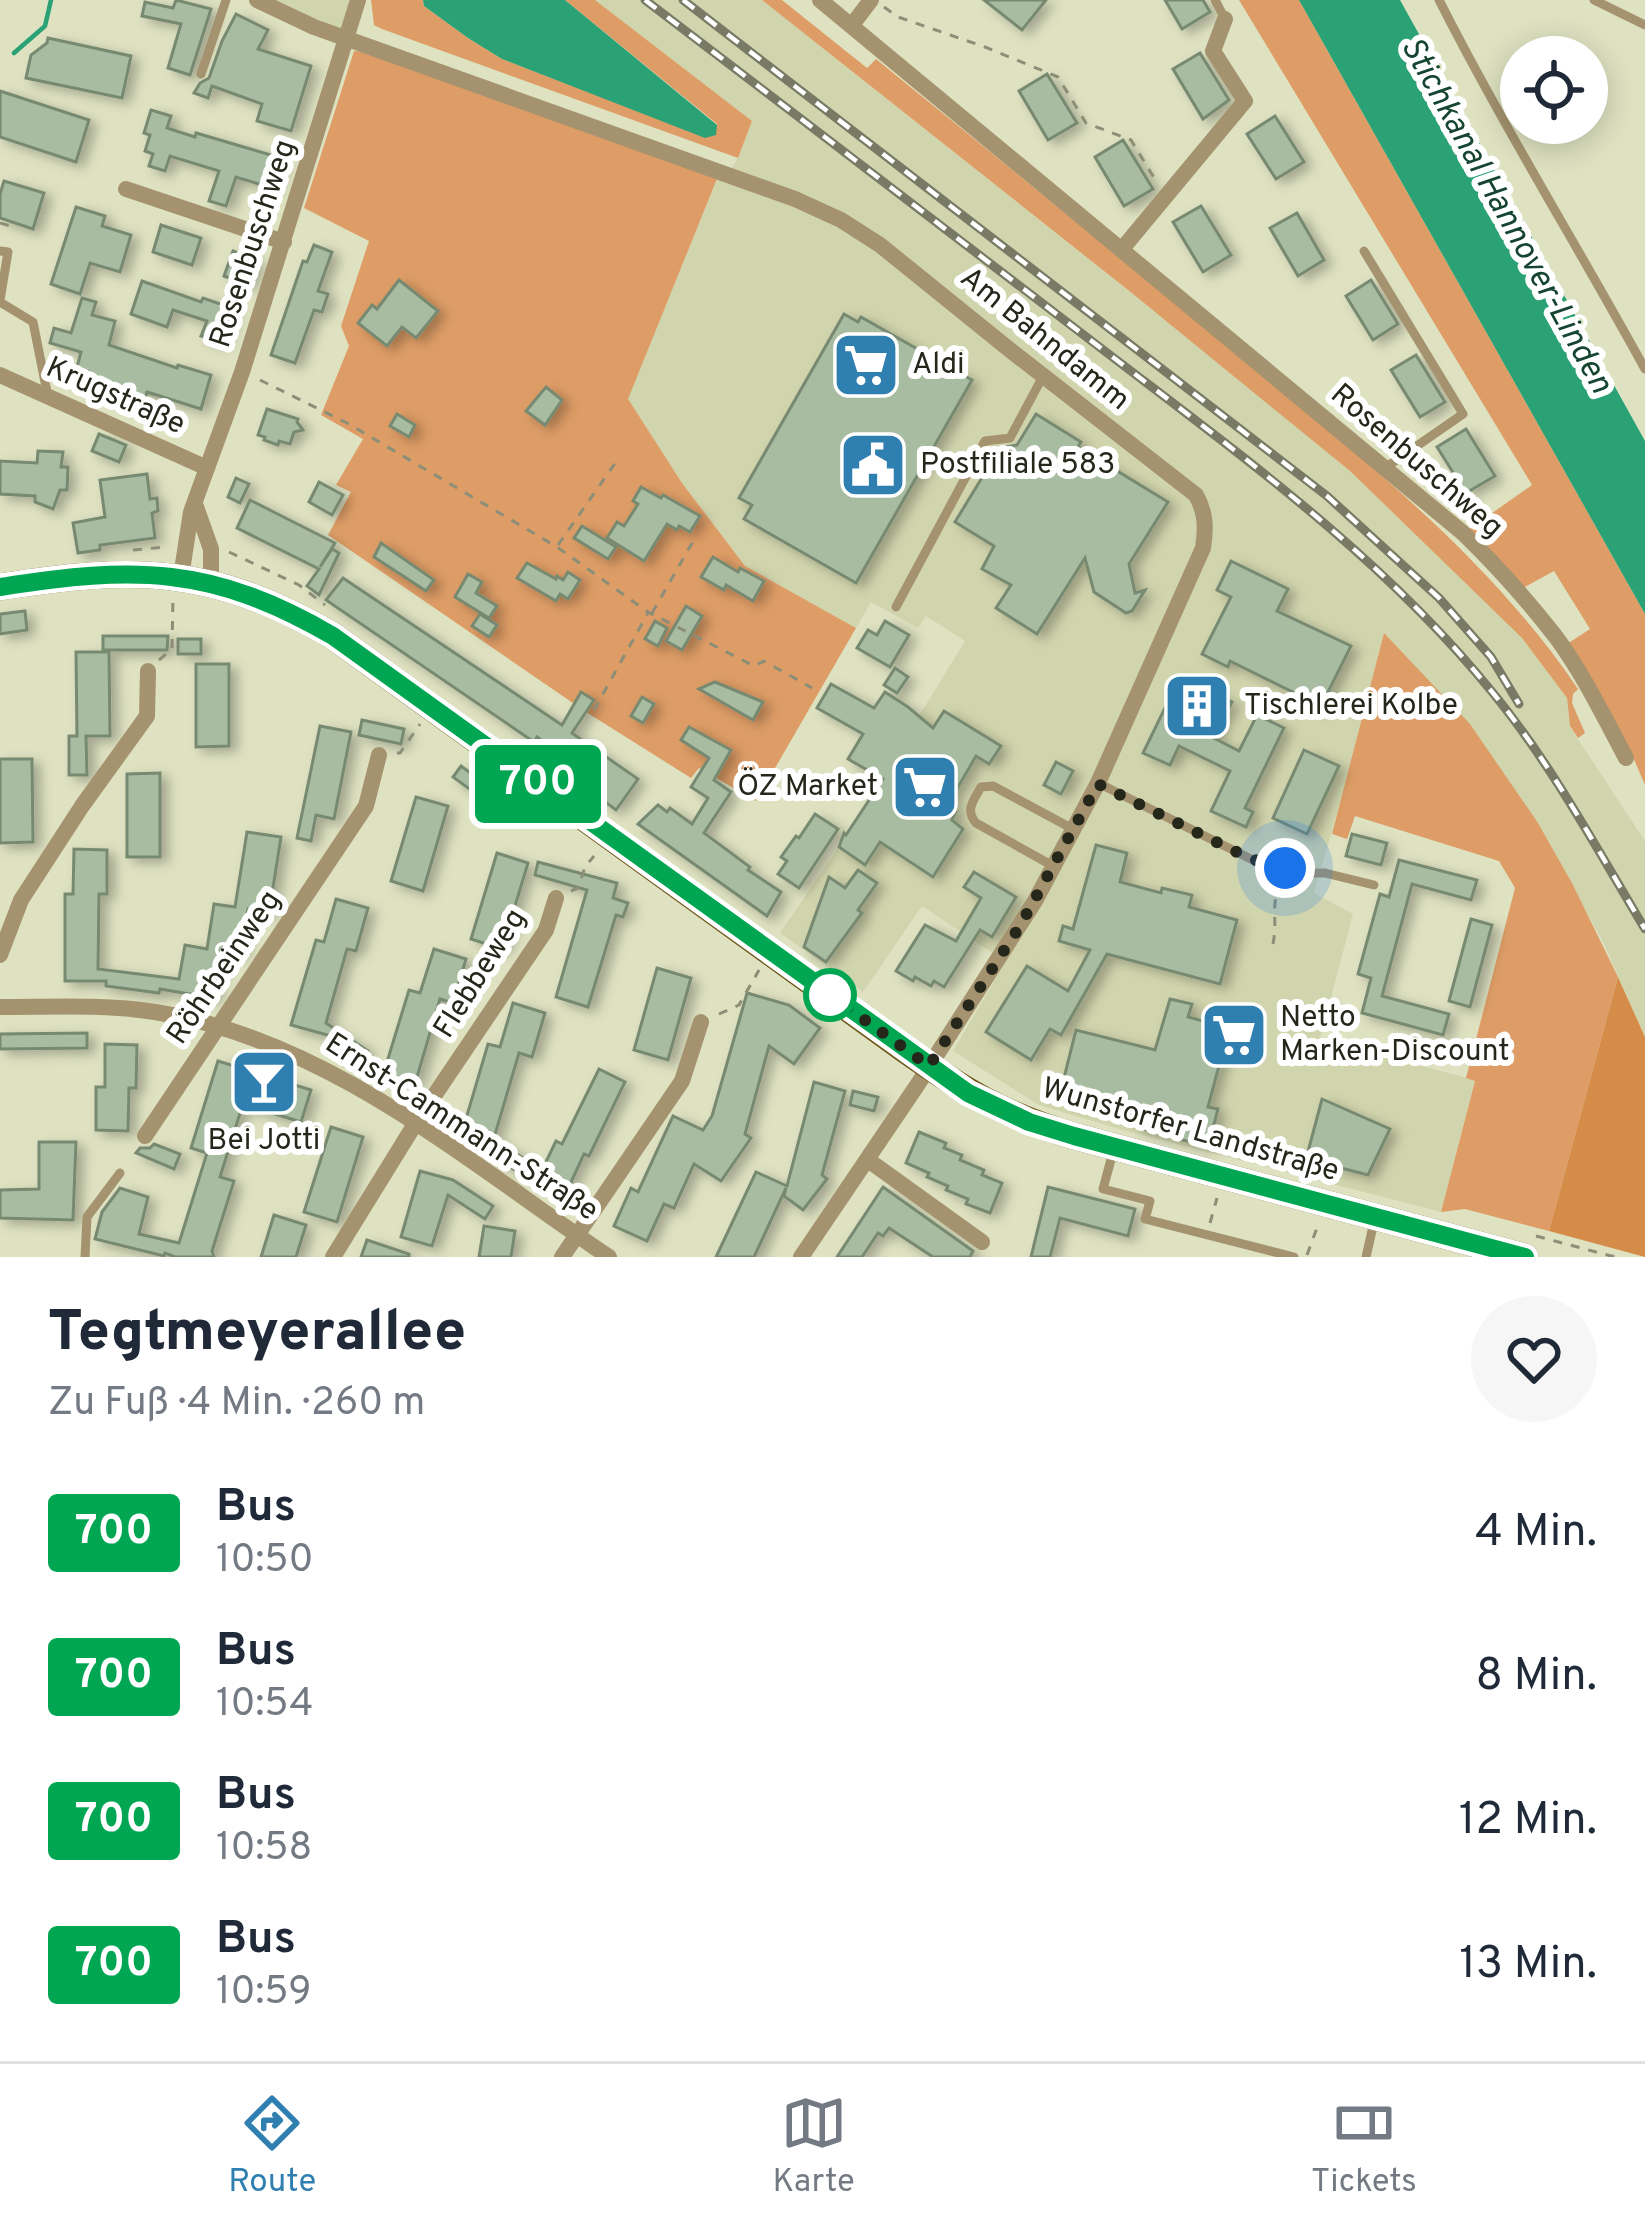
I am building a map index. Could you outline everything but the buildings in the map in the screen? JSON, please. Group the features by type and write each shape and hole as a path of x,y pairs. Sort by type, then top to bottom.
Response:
{"main road":[{"name":"Wunstorfer Landstraße","path":"0,587 77,575 124,574 177,590 212,582 280,607 333,636 929,1066 996,1108 1114,1147 1525,1257"}],"street":[{"name":"Am Bahndamm","path":"257,0 314,27 795,199 841,220 880,245 1196,495 1206,524 1203,548 1098,784 1005,952 801,1257"},
{"name":"Rosenbuschweg","path":"177,590 194,503 242,372 358,0"},
{"name":"Rosenbuschweg","path":"820,0 1484,554 1556,638 1626,758"},
{"path":"852,26 871,0"},
{"path":"1122,249 1245,101 1213,51 1226,19"},
{"path":"126,189 284,242"},
{"name":"Krugstraße","path":"0,375 207,468"},
{"path":"194,503 212,549 212,582"},
{"path":"0,955 21,900 147,716 148,670"},
{"name":"Röhrbeinweg","path":"145,1136 366,806 379,755"},
{"name":"Flebbeweg","path":"333,1257 415,1124 546,930 556,898"},
{"name":"Ernst-Cammann-Straße","path":"0,1007 154,1012 267,1041 316,1063 415,1124 609,1257"},
{"path":"562,1257 682,1082 701,1022"},
{"path":"868,1160 982,1242"}],"lane":[{"path":"201,74 226,0"},
{"path":"1215,0 1226,19"},
{"path":"1439,0 1487,94 1645,369"},
{"path":"1594,0 1645,25"},
{"path":"0,250 8,252 0,301 33,322 48,397"},
{"path":"1364,251 1462,415 1385,467"},
{"path":"896,607 985,441 1010,438 1043,376"},
{"path":"1098,784 1251,859 1374,885"},
{"path":"1053,866 976,823 969,809 981,787 993,786 1073,829"},
{"path":"1114,1147 1103,1190 1150,1201 1145,1219 1294,1257"},
{"path":"85,1257 87,1217 120,1172"},
{"path":"1366,1257 1375,1217"}],"path":[{"path":"871,0 898,16 1058,77 1086,123 1132,140 1167,198"},
{"path":"0,223 14,227 15,223"},
{"path":"242,372 346,423 557,547 650,613 754,666 764,661 812,688"},
{"path":"557,547 616,462"},
{"path":"594,710 695,538"},
{"path":"148,670 172,649 177,590"},
{"path":"379,755 400,753 421,723"},
{"name":"Flebbeweg","path":"556,898 578,888 599,849"},
{"path":"1273,944 1277,923 1272,912 1285,868"},
{"path":"701,1022 739,1005 760,968"},
{"path":"1306,1257 1321,1218"}],"shaded area":[{"path":"257,0 350,0 339,36"},
{"path":"371,0 423,0 424,6 502,59 705,137 715,135 717,124 565,0 595,0 752,121 738,158 382,29 374,25"},
{"path":"595,0 762,0 1350,471 1522,638 1567,698 1570,727 1645,841 1645,1037 1603,942 1538,823 1383,635 1314,893 1353,914 1320,1039 1475,1080 1441,1212 1039,1105 953,1051 1023,932 1000,958 922,906 863,992 780,933 965,641 926,616 918,628 871,602 856,628 745,566 627,399 720,173 727,175 738,158 752,121"},
{"path":"762,0 782,0 867,68 876,59 1387,480 1470,558 1545,643 1578,689 1572,703 1585,733 1578,738 1570,726 1567,698 1522,638 1350,471"},
{"path":"1239,0 1299,0 1645,614 1645,785 1630,750 1567,644 1590,629 1554,571 1523,588 1468,530 1532,485"},
{"path":"354,51 368,52 717,179 628,399 682,483 745,566 856,628 756,801 699,768 691,778 328,535 351,492 336,485 363,439 321,415 349,346 341,326 369,241 304,208"},
{"path":"1384,633 1470,724 1538,823 1618,977 1549,1231 1465,1209 1441,1212 1475,1081 1466,1078 1515,888 1499,861 1355,816 1347,839 1332,834"},
{"path":"1618,977 1645,1037 1645,1257 1549,1231"}],"water":[{"path":"423,0 565,0 717,125 716,135 705,138 502,59 424,6"},
{"name":"Stichkanal Hannover-Linden","path":"1299,0 1400,0 1645,441 1645,614"}],"waterway":[{"path":"14,53 45,26 51,0"}],"railway":[{"path":"645,0 1209,430 1359,554 1451,644 1515,721 1645,929"},
{"path":"683,0 1327,496 1439,598 1491,657 1519,704"}],"bus line":[{"name":"700","path":"0,587 77,575 124,574 212,582 253,595 333,636 872,1026 996,1108 1074,1136 1525,1257"}],"place":[{"name":"Aldi","path":"866,365"},
{"name":"Postfiliale 583","path":"873,465"},
{"name":"Tischlerei Kolbe","path":"1197,706"},
{"name":"ÖZ Market","path":"925,787"},
{"name":"Netto Marken-Discount","path":"1234,1035"},
{"name":"Bei Jotti","path":"264,1082"}],"route":[{"path":"830,995 929,1066 1005,952 1098,784 1251,859 1285,868"}]}
